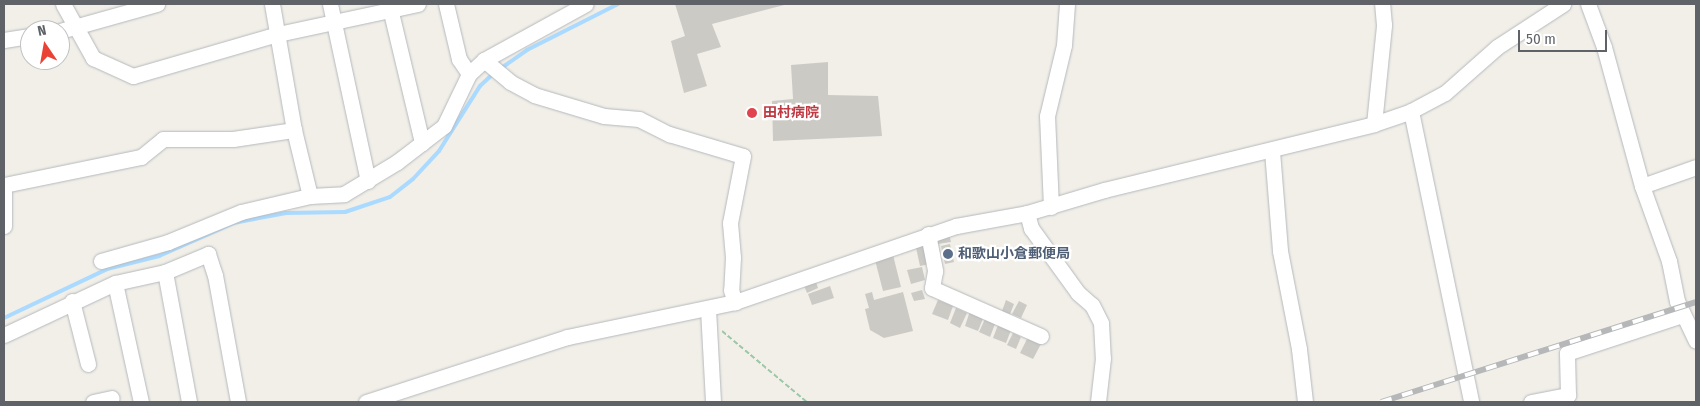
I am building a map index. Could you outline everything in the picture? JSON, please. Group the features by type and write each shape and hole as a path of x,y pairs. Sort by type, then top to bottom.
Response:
{"street":[{"path":"63,4 94,58 133,76 278,34 390,7 418,4"},
{"path":"70,29 157,4"},
{"path":"272,4 294,130 310,196"},
{"path":"330,4 368,181"},
{"path":"446,4 459,59 469,74"},
{"path":"101,261 168,242 241,212 310,196 344,194 368,181 444,126 469,74 586,4"},
{"path":"1050,207 1047,116 1064,45 1067,4"},
{"path":"1374,124 1384,26 1382,4"},
{"path":"366,402 567,337 710,315 734,302 928,234 1027,213 1160,176 1272,151 1374,124 1411,111 1445,92 1497,47 1563,4"},
{"path":"1588,4 1604,47 1642,186 1669,261 1682,315 1696,341"},
{"path":"390,7 422,143"},
{"path":"4,40 20,38"},
{"path":"486,63 510,82 534,95 604,116 639,119 669,134 743,156 730,223 733,257 731,290 734,302"},
{"path":"1411,111 1471,402"},
{"path":"4,226 4,186 141,157 163,139 233,139 294,130"},
{"path":"1272,151 1280,251 1299,349 1306,402"},
{"path":"1642,186 1696,167"},
{"path":"1027,213 1031,228 1078,293 1092,305 1102,323 1103,358 1098,402"},
{"path":"928,234 935,271 932,288 1042,336"},
{"path":"4,335 72,301 115,283 165,272 208,254 216,275 238,402"},
{"path":"165,272 189,402"},
{"path":"115,283 141,402"},
{"path":"72,301 88,364"},
{"path":"710,315 713,402"},
{"path":"1532,402 1568,395 1567,353 1682,315"},
{"path":"93,402 112,398"}],"path":[{"path":"710,315 807,402"}],"building":[{"path":"675,4 788,4 712,24 721,47 697,54 707,86 684,93 671,41 685,36"},
{"path":"828,62 828,95 878,96 882,136 773,141 772,101 793,99 791,65"},
{"path":"949,234 951,242 938,244 936,237"},
{"path":"924,241 930,264 920,266 915,243"},
{"path":"950,244 954,262 945,264 941,246"},
{"path":"893,255 901,287 883,291 875,260"},
{"path":"922,267 925,280 911,284 907,270"},
{"path":"815,279 818,288 807,293 803,283"},
{"path":"830,286 834,298 812,305 808,294"},
{"path":"922,290 925,299 914,301 911,293"},
{"path":"872,292 874,300 903,292 913,331 884,338 870,330 865,309 869,308 865,294"},
{"path":"938,300 953,306 948,320 932,314"},
{"path":"1006,300 1014,304 1010,314 1002,311"},
{"path":"1019,301 1027,305 1021,318 1012,314"},
{"path":"956,308 967,313 960,328 950,323"},
{"path":"970,311 984,316 978,331 965,326"},
{"path":"985,319 995,324 990,337 979,332"},
{"path":"998,325 1011,330 1006,343 993,338"},
{"path":"1013,333 1021,337 1016,349 1007,345"},
{"path":"1028,337 1041,344 1033,359 1020,353"}],"waterway":[{"path":"500,69 527,50 618,4"},
{"path":"4,318 107,269 159,256 233,223 286,213 345,212 390,197 413,179 439,151 480,86 494,73"}],"railway":[{"path":"1381,402 1696,302"}],"place":[{"name":"田村病院","path":"752,113"},
{"name":"和歌山小倉郵便局","path":"948,254"}]}
